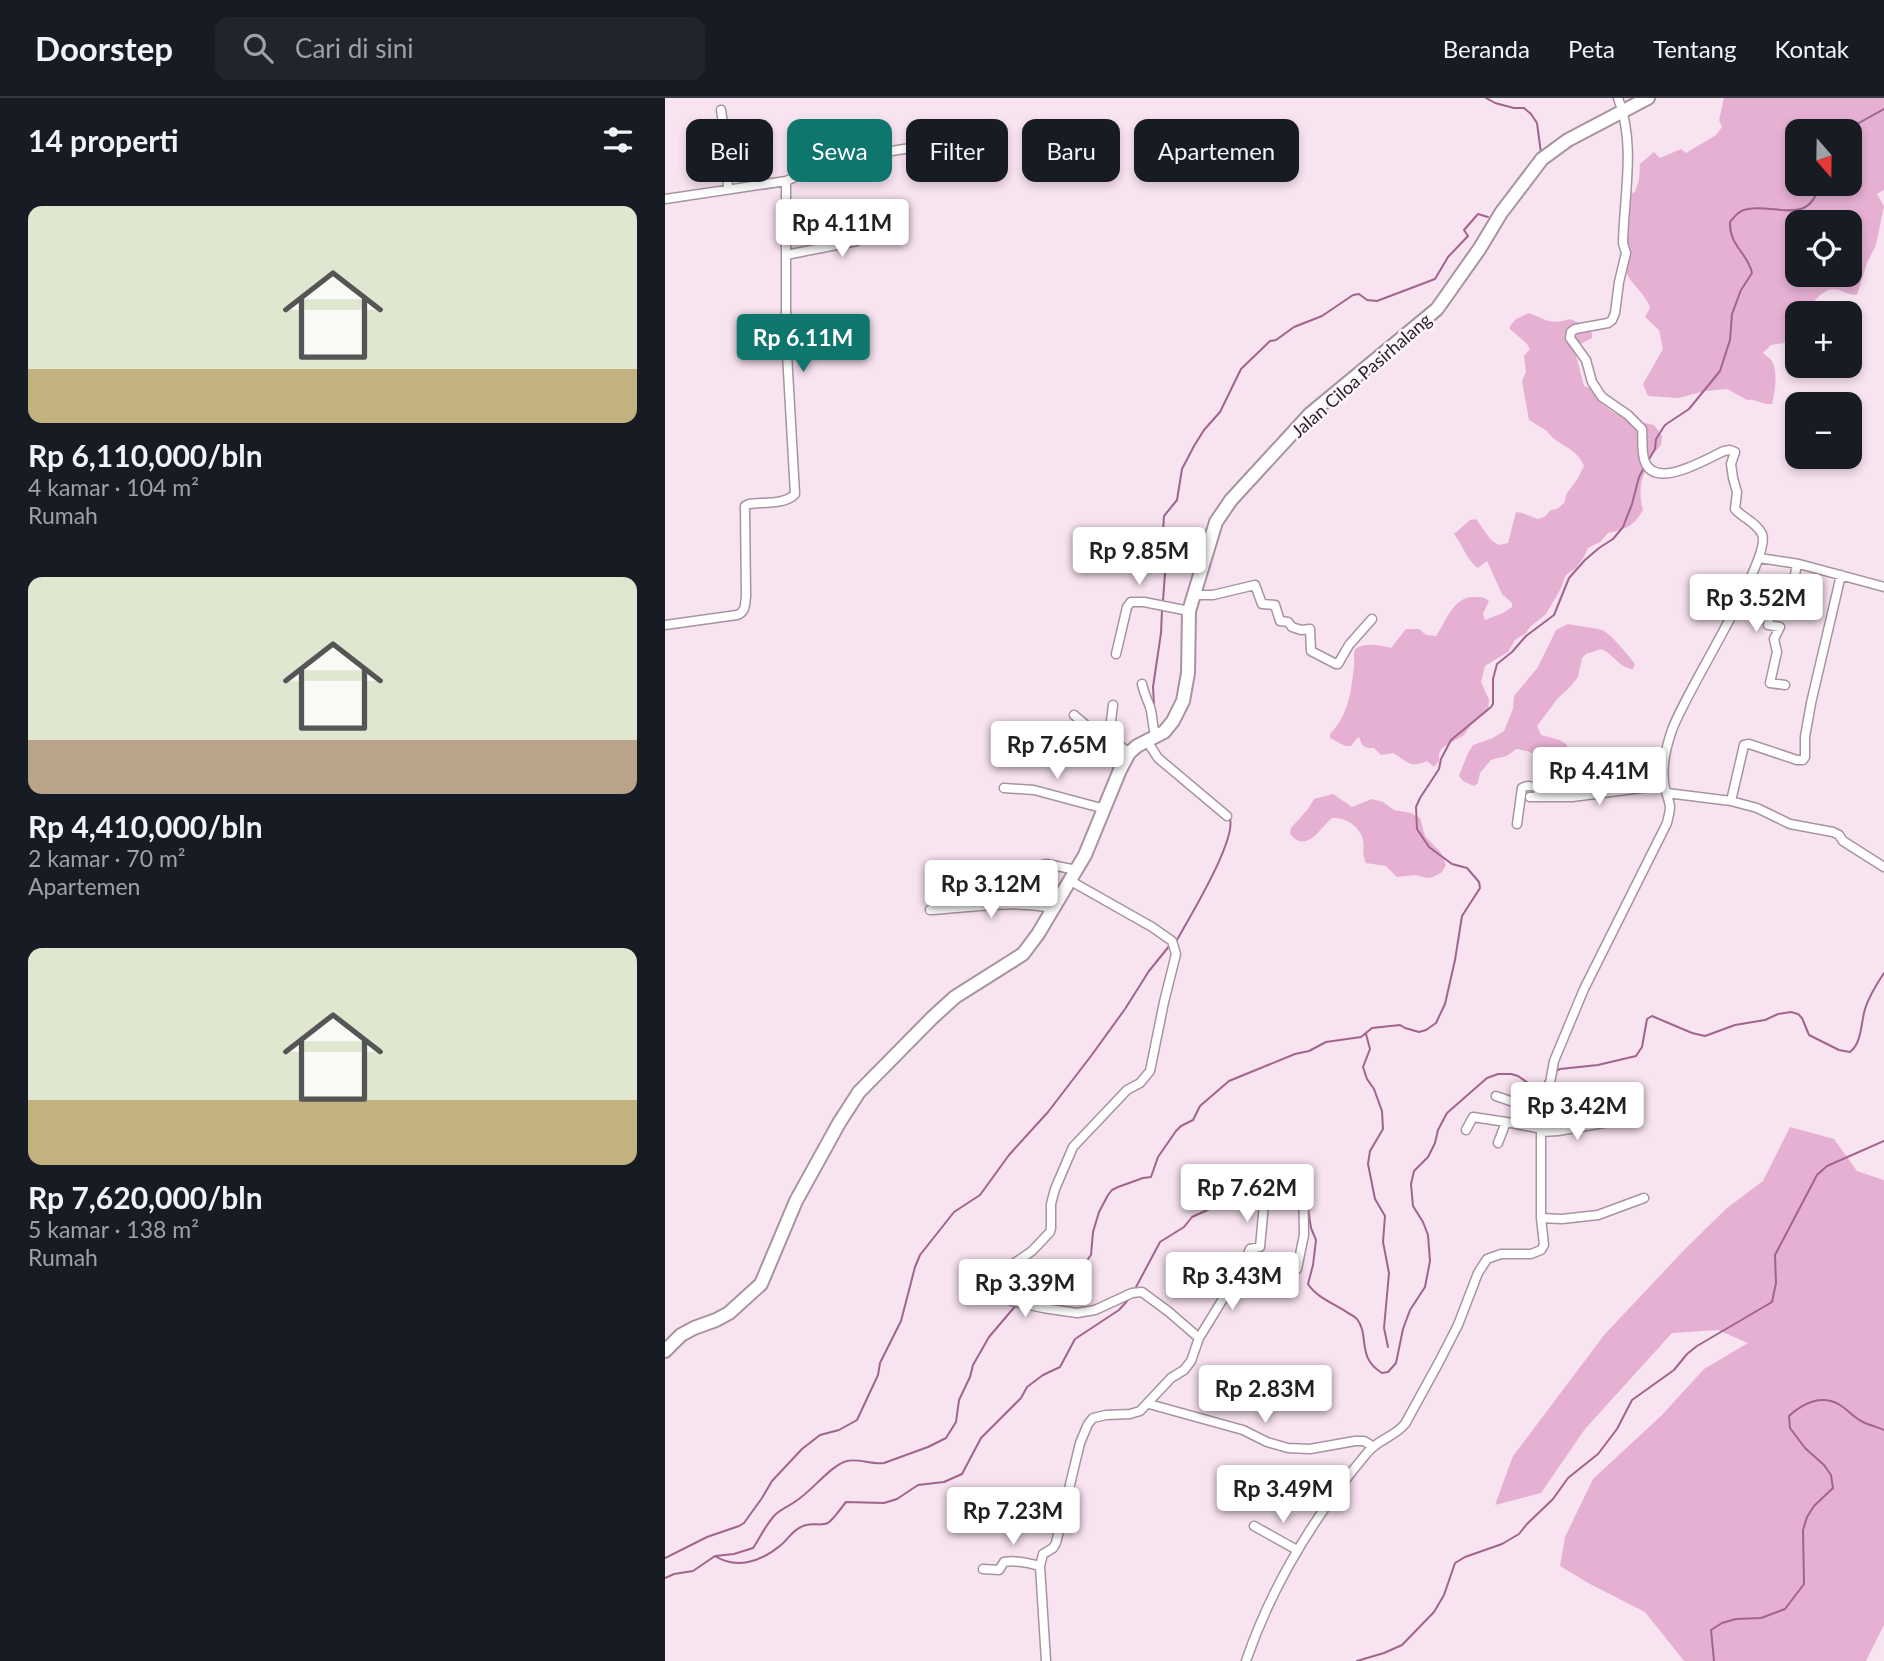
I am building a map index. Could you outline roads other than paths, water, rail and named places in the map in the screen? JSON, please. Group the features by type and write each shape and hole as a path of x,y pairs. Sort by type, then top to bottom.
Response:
{"main road":[{"name":"Jalan Ciloa Pasirhalang","path":"1129,753 1164,732 1173,721 1182,701 1188,673 1189,611 1218,518 1238,491 1310,414 1437,309 1501,213 1542,159 1568,140 1648,98"},
{"path":"665,1351 681,1335 729,1313 761,1284 796,1201 859,1092 955,998 1023,954 1054,909 1085,855 1129,753"}],"street":[{"path":"1246,1661 1255,1633 1297,1550 1372,1446 1394,1435 1405,1424 1451,1338 1478,1273 1487,1259 1501,1254 1525,1255 1541,1250 1544,1245 1541,1218 1542,1130 1554,1061 1584,989 1667,823 1670,808 1663,769 1672,730 1742,595 1763,543 1763,535 1756,525 1735,509 1737,492 1731,464 1735,452 1724,451 1671,474 1656,474 1649,470 1643,455 1642,429 1628,415 1605,401 1592,382 1586,360 1570,338 1574,329 1608,323 1615,313 1626,253 1623,243 1628,137 1618,98"},
{"path":"721,110 728,189"},
{"path":"665,199 786,181 814,169 867,155 906,149"},
{"path":"665,625 742,613 746,596 745,506 785,500 795,494 786,336 786,181"},
{"path":"786,255 857,242 863,224"},
{"path":"1759,558 1797,564 1883,586"},
{"path":"1785,685 1770,683 1777,652 1774,639 1780,628 1768,625 1770,614 1787,612 1797,564"},
{"path":"1731,801 1744,745 1749,744 1797,760 1803,760 1805,757 1805,737 1811,703 1841,575"},
{"path":"1194,595 1213,595 1255,585 1262,604 1275,605 1280,621 1288,622 1292,628 1310,629 1311,652 1336,664 1372,619"},
{"path":"1117,654 1127,607 1131,602 1189,611"},
{"path":"1142,684 1151,710 1152,739 1159,758 1227,816"},
{"path":"1109,737 1113,705"},
{"path":"1074,715 1129,753"},
{"path":"1517,824 1524,786 1537,787 1535,797 1572,797 1665,789 1731,801 1757,808 1790,824 1839,835 1843,841 1884,867"},
{"path":"1003,788 1034,790 1105,809"},
{"path":"1008,878 1033,878 1042,865 1047,864 1072,875 1173,941 1175,954 1150,1071 1140,1083 1127,1090 1073,1147 1055,1189 1051,1204 1050,1232 1033,1251 1002,1274 997,1281 998,1290 1002,1297 1013,1301 1077,1313 1095,1310 1139,1292 1170,1312 1199,1338"},
{"path":"930,911 1036,905 1054,909"},
{"path":"1496,1096 1545,1113"},
{"path":"1466,1130 1473,1117 1558,1131 1609,1122"},
{"path":"1498,1143 1506,1122"},
{"path":"1243,1268 1289,1273 1297,1269 1304,1235 1303,1173"},
{"path":"1047,1661 1040,1566 1043,1554 1056,1543 1080,1443 1088,1424 1098,1416 1136,1413 1149,1404 1171,1378 1187,1367 1199,1338 1243,1268 1249,1249 1259,1247 1261,1243 1267,1186"},
{"path":"1541,1218 1562,1219 1598,1215 1644,1198"},
{"path":"1149,1404 1243,1430 1267,1443 1288,1448 1324,1448 1355,1441 1363,1441 1372,1446"},
{"path":"1254,1526 1297,1550"},
{"path":"983,1569 999,1570 1004,1562 1040,1566"}],"waterway":[{"path":"1486,98 1495,103 1524,108 1531,114 1537,123 1541,153"},
{"path":"1862,121 1884,109"},
{"path":"1648,461 1655,449 1656,439 1665,425 1689,409 1720,371 1730,340 1732,314 1741,290 1752,273 1732,237 1730,222 1740,212 1748,209 1800,209 1808,205 1815,196"},
{"path":"1497,207 1503,200"},
{"path":"1163,601 1166,559 1164,516 1177,500 1182,469 1194,446 1220,412 1241,369 1270,341 1276,340 1294,327 1322,316 1353,295 1359,294 1367,300 1377,301 1435,279 1448,257 1468,236 1464,230 1478,214 1488,217"},
{"path":"1021,1301 1038,1286 1079,1271 1091,1255 1093,1232 1108,1195 1118,1187 1151,1177 1158,1157 1176,1131 1193,1120 1200,1106 1229,1081 1326,1042 1361,1037 1372,1028 1400,1025 1419,1032 1436,1023 1445,1004 1462,916 1480,888 1479,882 1467,868 1452,864 1429,847 1417,829 1416,807 1439,769 1451,740 1493,704 1493,679 1497,664 1526,636 1554,615 1569,578 1585,560 1613,539 1623,527 1645,466"},
{"path":"1154,705 1153,687 1162,610"},
{"path":"1174,942 1221,858 1230,826 1229,816"},
{"path":"665,1558 707,1537 744,1523 772,1481 802,1449 820,1435 839,1430 857,1420 878,1375 880,1363 901,1321 920,1255 954,1212 980,1195 1009,1155 1048,1112 1170,945"},
{"path":"1554,1072 1636,1056 1642,1047 1647,1019 1652,1016 1705,1036 1735,1025 1791,1012 1802,1018 1809,1035 1839,1050 1850,1052 1859,1038 1865,1009 1884,973"},
{"path":"1366,1034 1370,1049 1363,1067 1382,1111 1383,1129 1370,1151 1368,1164 1375,1199 1385,1216 1383,1242 1389,1273 1384,1328 1388,1347"},
{"path":"1307,1202 1316,1240 1308,1284 1321,1297 1357,1319 1363,1332 1369,1360 1382,1373 1388,1372 1396,1363 1410,1310 1425,1287 1430,1261 1428,1235 1413,1206 1411,1184 1414,1171 1428,1157 1447,1113 1487,1078 1498,1074 1511,1074 1534,1087 1546,1080"},
{"path":"1357,1661 1402,1645 1434,1612 1444,1595 1455,1563 1519,1534 1553,1499 1568,1478 1598,1454 1617,1429 1632,1400 1674,1370 1697,1346 1772,1302 1776,1283 1775,1255 1817,1175 1827,1166 1884,1141"},
{"path":"1135,1289 1160,1242 1184,1227 1192,1217 1240,1195 1273,1173 1286,1168 1294,1170 1299,1185"},
{"path":"715,1556 732,1562 749,1562 774,1551 801,1527 828,1523 846,1502 884,1503 897,1499 918,1485 944,1482 962,1474 981,1438 1021,1398 1027,1387 1060,1367 1075,1339 1119,1310 1128,1300"},
{"path":"665,1578 693,1571 715,1556 753,1548 776,1514 802,1497 841,1463 851,1460 884,1463 946,1438 956,1422 959,1400 973,1365 989,1337 1017,1304"},
{"path":"1714,1661 1711,1630 1736,1619 1761,1618 1785,1609 1804,1584 1803,1530 1814,1506 1833,1488 1831,1475 1824,1465 1805,1448 1790,1428 1789,1416 1800,1407 1826,1400 1840,1405 1860,1420 1884,1430"}]}
